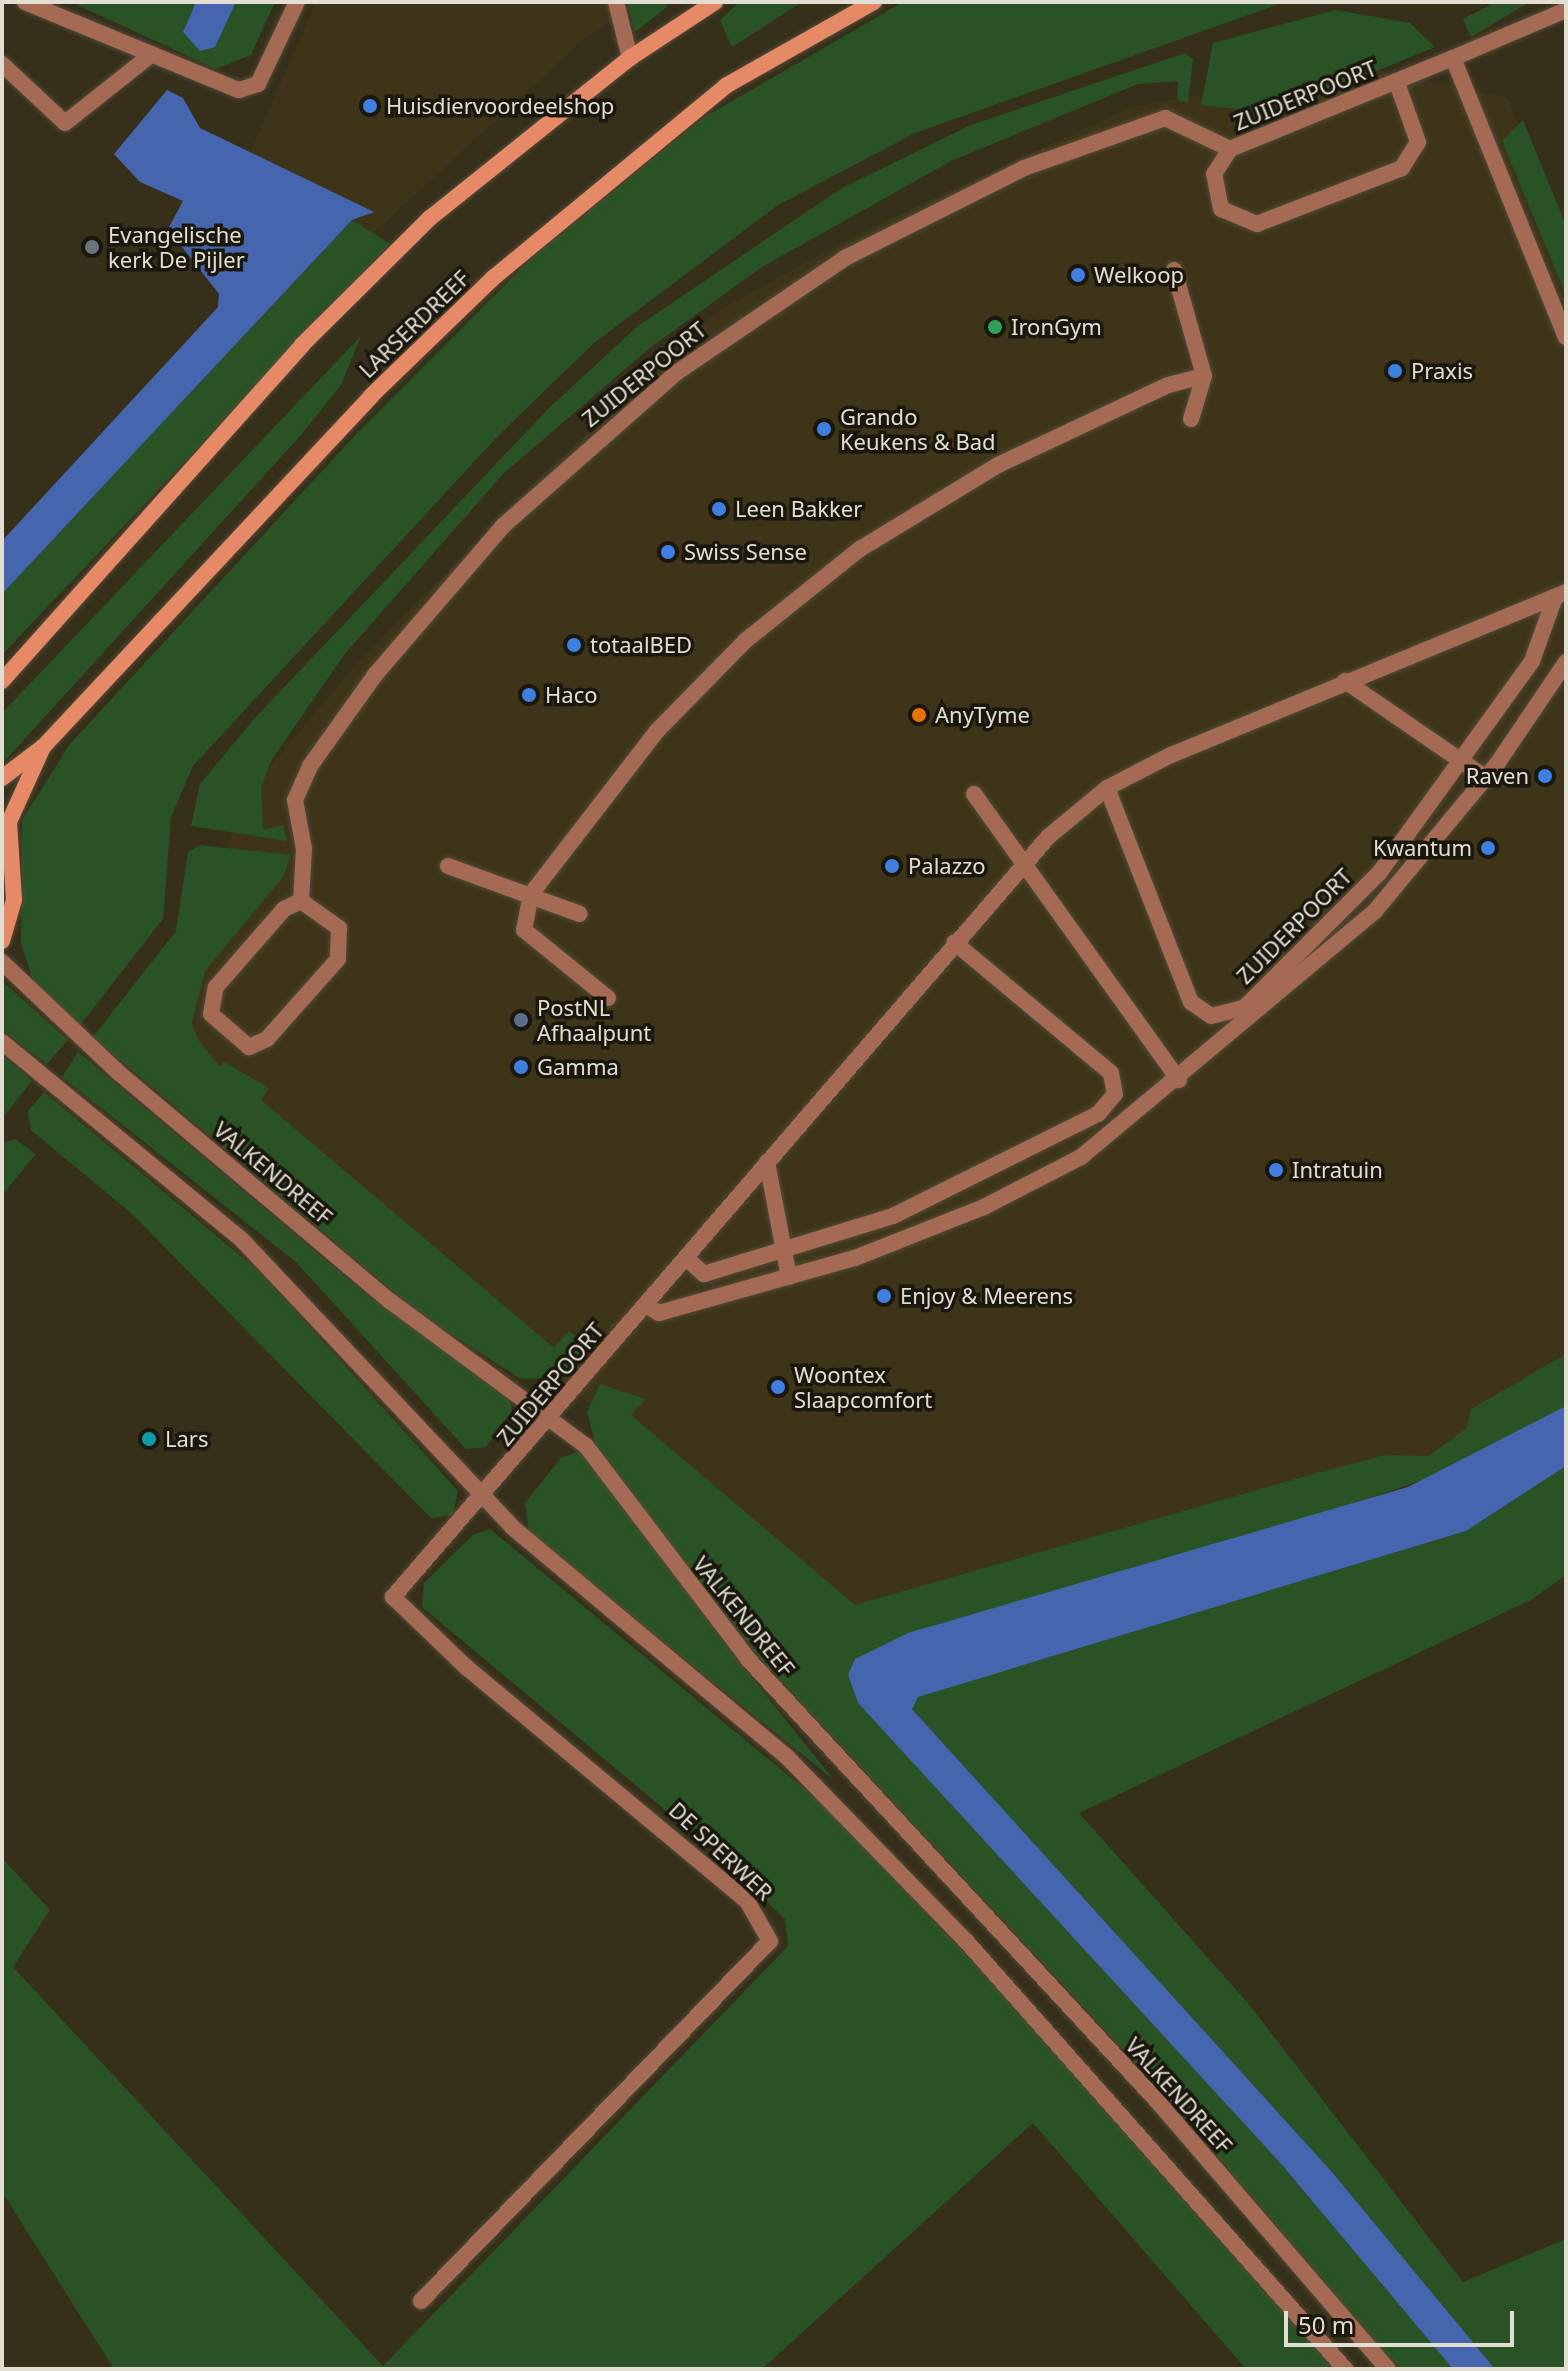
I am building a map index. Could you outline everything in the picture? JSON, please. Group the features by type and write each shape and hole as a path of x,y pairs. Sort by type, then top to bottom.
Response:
{"main road":[{"name":"LARSERDREEF","path":"2,778 43,747 371,396 505,267 727,85 874,2"},
{"path":"2,681 302,345 430,218 630,58 710,3"},
{"name":"LARSERDREEF","path":"2,941 14,900 9,822 43,747"}],"street":[{"path":"25,2 239,90 258,84 297,2"},
{"path":"616,2 630,58"},
{"name":"ZUIDERPOORT","path":"1397,83 1418,142 1402,168 1257,224 1221,209 1213,189 1230,149 1397,83 1566,10"},
{"path":"2,64 65,123 152,54"},
{"path":"1453,58 1566,337"},
{"name":"ZUIDERPOORT","path":"301,901 304,849 295,800 315,758 503,526 676,373 845,258 1024,168 1165,118 1230,149"},
{"path":"1174,270 1204,376 1191,419"},
{"path":"608,998 524,930 531,894 657,731 745,641 860,549 998,465 1168,385 1204,376"},
{"name":"ZUIDERPOORT","path":"486,1491 553,1417 1022,863 1107,788 1345,681 1560,594"},
{"name":"ZUIDERPOORT","path":"1107,788 1191,1002 1211,1016 1244,1008 1369,883 1462,761 1532,661 1560,594"},
{"name":"ZUIDERPOORT","path":"646,1305 659,1313 789,1277 984,1207 1081,1157 1179,1080 1375,911 1486,778 1566,662"},
{"path":"1345,681 1486,778"},
{"path":"974,794 1179,1080"},
{"path":"448,866 580,914"},
{"path":"301,901 339,928 338,959 267,1039 249,1047 211,1014 216,987 284,909 301,901"},
{"path":"686,1258 704,1274 784,1252 893,1216 1098,1114 1115,1094 1111,1073 954,942"},
{"name":"VALKENDREEF","path":"2,962 119,1073 390,1301 553,1417 586,1446 806,1725 1159,2103 1388,2369"},
{"path":"2,1042 242,1240 486,1491 512,1527 575,1585 787,1757 966,1941 1345,2369"},
{"path":"767,1162 789,1277"},
{"name":"DE SPERWER","path":"421,2301 770,1941 747,1901 466,1667 393,1597 486,1491"}],"shaded area":[{"path":"316,2 639,2 583,40 369,237 244,167"},
{"name":"Palazzo","path":"1367,68 1508,98 1566,252 1566,1395 1425,1470 814,1631 615,1425 170,1064 189,938 248,793 353,668 542,475 718,311 860,233 1131,107"}],"green space":[{"path":"71,2 196,2 183,32 215,46 236,2 275,2 251,55 216,69"},
{"path":"627,2 664,2 668,6 635,32"},
{"path":"739,2 802,2 732,47 720,20"},
{"path":"903,2 1285,2 915,133 778,205 594,343 497,437 193,766 171,817 163,919 80,1025 34,984 21,943 22,820 70,744 359,431 535,255 703,118"},
{"path":"1496,2 1530,2 1471,37 1463,19"},
{"path":"1335,10 1410,23 1435,47 1274,113 1201,105 1213,43"},
{"path":"1185,53 1193,59 1188,102 1177,100 1178,81 1138,84 951,161 762,267 651,347 503,474 344,655 271,761 261,787 263,830 283,825 287,841 191,826 200,784 254,719 549,408 638,326 842,188 971,125"},
{"path":"1523,120 1566,225 1566,295 1502,141"},
{"path":"352,220 390,244 2,655 2,594"},
{"path":"361,336 341,385 301,435 2,764 2,713"},
{"path":"200,845 291,855 283,877 205,971 192,1022 197,1038 220,1067 224,1062 269,1088 261,1100 554,1348 569,1331 578,1338 585,1353 562,1378 521,1379 420,1314 93,1037 176,931 188,852"},
{"path":"2,981 68,1040 47,1064 2,1030"},
{"path":"78,1052 367,1295 509,1393 512,1411 486,1447 466,1449 296,1262 62,1077"},
{"path":"2,1055 32,1081 2,1118"},
{"path":"44,1092 261,1273 458,1491 453,1515 431,1518 132,1214 31,1130 28,1111"},
{"path":"15,1139 36,1154 2,1195 2,1143"},
{"path":"1566,1354 1566,1406 1452,1470 848,1675 858,1703 1282,2165 1453,2369 1399,2369 1158,2087 763,1662 597,1450 587,1412 600,1384 646,1399 631,1415 855,1605 1386,1455 1428,1456 1466,1429 1471,1409"},
{"path":"582,1450 727,1647 834,1780 529,1533 525,1503 561,1458"},
{"path":"1566,1466 1566,1575 1531,1600 1079,1813 1248,2003 1463,2282 1566,2239 1566,2369 1495,2369 1332,2172 912,1709 917,1697 1466,1531"},
{"path":"490,1529 824,1805 1034,2026 1335,2369 1246,2369 1033,2123 762,2369 114,2369 2,2192 2,1858 50,1910 13,1967 383,2366 788,1946 785,1919 712,1849 422,1607 424,1583 473,1535"}],"water":[{"path":"196,2 236,2 215,47 200,51 183,32"},
{"path":"167,90 183,98 200,128 374,212 352,220 2,594 2,541 218,307 219,294 168,229 183,201 140,182 114,154"},
{"path":"1566,1406 1566,1466 1466,1531 918,1697 912,1709 1332,2172 1495,2369 1453,2369 1282,2165 858,1703 848,1675 855,1659 908,1633 1408,1487"}],"place":[{"name":"Huisdiervoordeelshop","path":"370,106"},
{"name":"Evangelische kerk De Pijler","path":"92,247"},
{"name":"Welkoop","path":"1078,275"},
{"name":"IronGym","path":"995,327"},
{"name":"Praxis","path":"1395,371"},
{"name":"Grando Keukens & Bad","path":"824,429"},
{"name":"Leen Bakker","path":"719,509"},
{"name":"Swiss Sense","path":"668,552"},
{"name":"totaalBED","path":"574,645"},
{"name":"Haco","path":"529,695"},
{"name":"AnyTyme","path":"919,715"},
{"name":"Raven","path":"1545,776"},
{"name":"Kwantum","path":"1488,848"},
{"name":"Palazzo","path":"892,866"},
{"name":"PostNL Afhaalpunt","path":"521,1020"},
{"name":"Gamma","path":"521,1067"},
{"name":"Intratuin","path":"1276,1170"},
{"name":"Enjoy & Meerens","path":"884,1296"},
{"name":"Woontex Slaapcomfort","path":"778,1387"},
{"name":"Lars","path":"149,1439"}]}
